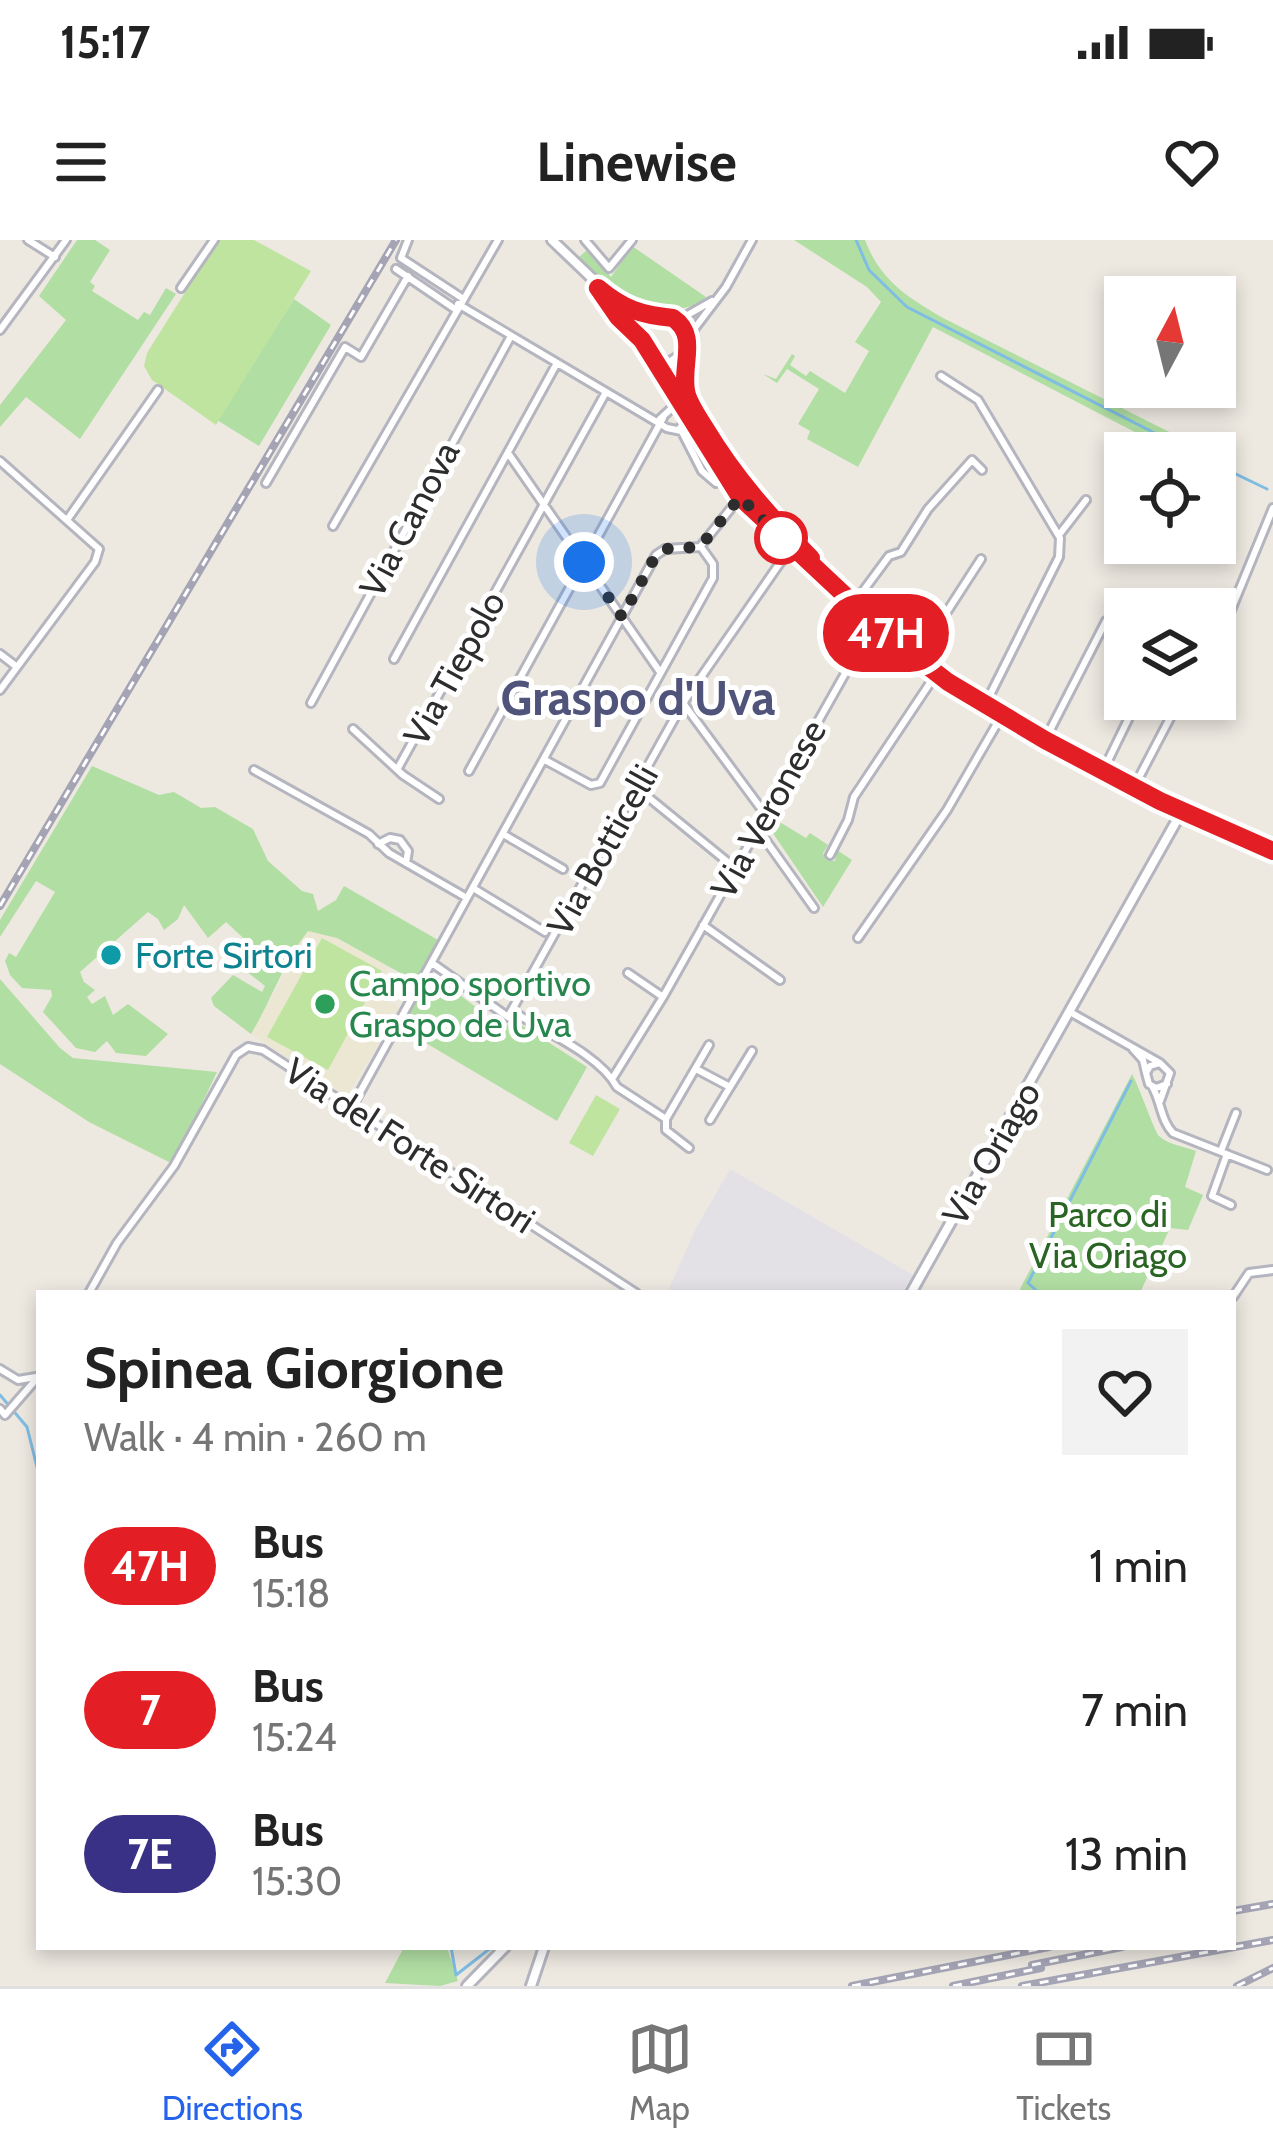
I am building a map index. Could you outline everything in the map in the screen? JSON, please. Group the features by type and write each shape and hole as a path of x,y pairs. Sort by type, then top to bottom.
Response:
{"street":[{"path":"28,240 55,257"},
{"path":"0,329 66,240"},
{"path":"182,288 214,240"},
{"path":"408,240 401,258 458,304"},
{"path":"333,526 498,240"},
{"path":"552,240 598,288 648,329 655,360 701,439 729,474 818,567 916,658 968,695 1102,771 1273,850"},
{"path":"590,242 611,268 632,240"},
{"path":"655,360 676,360 752,240"},
{"path":"396,269 606,392 701,439"},
{"path":"266,483 345,347 361,356 408,276"},
{"path":"598,288 618,317 648,329 677,321 720,296"},
{"path":"677,321 687,342 689,419 679,430"},
{"name":"Via Canova","path":"311,703 511,336"},
{"path":"394,659 557,364"},
{"path":"941,376 978,400 1059,535 1059,557 985,705"},
{"path":"686,381 692,406 740,497 818,567"},
{"path":"67,520 158,390"},
{"name":"Via Tiepolo","path":"398,768 606,392"},
{"path":"469,771 659,420 673,407 675,393"},
{"path":"679,430 712,481 729,474"},
{"path":"508,453 661,673"},
{"path":"855,602 889,556 901,552 928,509 972,460 982,470"},
{"path":"0,461 97,545 99,556 0,690"},
{"path":"352,1106 660,551 700,547 745,495 765,511"},
{"path":"1059,535 1087,500"},
{"path":"1236,598 1273,508"},
{"path":"544,760 598,785 713,578 713,564 700,547"},
{"name":"Via Botticelli","path":"512,1011 683,703 791,547"},
{"path":"916,658 981,559"},
{"name":"Via Veronese","path":"614,1076 874,622"},
{"path":"1045,740 1104,625"},
{"path":"0,654 17,667"},
{"path":"830,854 854,797 936,674"},
{"path":"683,703 765,814"},
{"path":"858,938 947,810 1002,715"},
{"path":"1102,771 1128,720"},
{"path":"1134,787 1169,720"},
{"name":"Via Tiepolo","path":"353,729 439,799"},
{"path":"254,770 369,834 406,863 467,898"},
{"path":"638,788 735,868"},
{"name":"Via Oriago","path":"913,1290 1181,811"},
{"path":"757,828 814,908"},
{"path":"503,834 563,869"},
{"path":"379,844 390,838 400,840 408,851 406,863"},
{"path":"473,888 545,932"},
{"path":"703,925 779,980"},
{"path":"432,963 508,1017 512,1011 614,1076 617,1088 666,1119"},
{"path":"628,974 663,997"},
{"path":"1070,1012 1170,1072 1160,1100"},
{"path":"689,1148 666,1130 666,1119 709,1045"},
{"path":"1130,1046 1143,1060 1170,1130 1267,1170"},
{"name":"Via del Forte Sirtori","path":"90,1290 174,1166 241,1051 252,1047 352,1106 631,1290"},
{"path":"710,1120 752,1052"},
{"path":"1146,1073 1160,1063"},
{"path":"697,1069 730,1087"},
{"path":"1152,1086 1168,1084"},
{"path":"1231,1205 1212,1196 1236,1113"},
{"path":"1236,1292 1249,1273 1273,1270"},
{"path":"0,1370 18,1380 36,1376"},
{"path":"7,1410 36,1378"},
{"path":"467,1986 502,1950"},
{"path":"531,1986 542,1950"}],"shaded area":[{"path":"320,929 389,967 373,993 400,1008 347,1096 251,1034 303,932"},
{"path":"730,1169 913,1275 904,1290 668,1290"}],"green space":[{"path":"77,240 95,240 110,250 90,282 95,286 92,291 138,320 144,312 150,315 166,288 176,294 80,439 26,397 0,427 0,405 66,320 39,296"},
{"path":"218,240 254,240 311,271 216,425 152,380 144,366 147,353"},
{"path":"794,240 865,240 887,277 906,295 1104,399 1104,408 1122,408 1169,432 1135,432 933,327 858,467 807,439 810,431 798,424 819,389 787,369 777,383 763,374 776,379 792,354 790,365 806,376 810,371 845,393 869,351 855,342 881,302 867,287"},
{"path":"632,246 706,297 675,309 638,306 607,291 578,258 588,249 611,277"},
{"path":"294,299 331,325 259,446 217,420"},
{"path":"92,766 159,795 174,792 201,808 215,807 253,829 268,861 302,891 313,894 318,911 336,900 344,886 438,940 415,981 337,938 308,931 251,1034 214,1006 211,998 233,975 262,992 265,986 241,967 253,947 226,922 208,938 184,905 178,919 164,930 148,912 80,972 95,990 87,997 92,1004 105,996 113,1015 128,1004 168,1034 146,1056 116,1053 107,1041 95,1052 76,1048 43,1012 51,990 22,988 5,961 9,953 16,957 55,892 36,881 0,937 0,920"},
{"path":"773,818 828,845 823,853 826,860 835,861 837,850 852,860 823,907 768,826"},
{"name":"Campo sportivo Graspo de Uva","path":"322,938 382,971 328,1070 267,1037"},
{"path":"433,974 504,1029 512,1019 587,1067 557,1121 399,1027"},
{"path":"0,979 73,1058 217,1072 175,1160 169,1162 89,1122 0,1064"},
{"name":"Parco di Via Oriago","path":"1132,1074 1159,1136 1196,1151 1185,1187 1203,1195 1188,1230 1170,1228 1141,1290 1020,1289"},
{"path":"596,1095 620,1109 593,1156 569,1143"},
{"path":"402,1950 448,1950 458,1981 440,1986 385,1983"}],"waterway":[{"path":"856,240 869,270 907,307 1153,432"},
{"path":"1236,474 1267,489"},
{"path":"1036,1290 1028,1283 1131,1081"},
{"path":"0,1395 27,1427 36,1463"},
{"path":"452,1950 456,1975 488,1950"}],"railway":[{"path":"0,906 396,240"},
{"path":"1236,1910 1273,1904"},
{"path":"1236,1947 1273,1940"},
{"path":"852,1986 1034,1950"},
{"path":"1032,1965 1107,1950"},
{"path":"1022,1986 1218,1950"},
{"path":"953,1986 1041,1968"},
{"path":"1237,1986 1273,1968"}],"bus line":[{"name":"47H","path":"811,558 745,489 692,406 686,389 685,328 673,318 656,319 622,307 598,288 642,340 740,497 885,633 948,682 1045,740 1160,801 1273,851"}],"place":[{"name":"Forte Sirtori","path":"111,955"},
{"name":"Campo sportivo Graspo de Uva","path":"325,1004"}],"district":[{"name":"Graspo d'Uva","path":"638,698"}],"route":[{"path":"584,562 622,617 656,555 665,549 700,547 740,497 788,544 781,538"}]}
